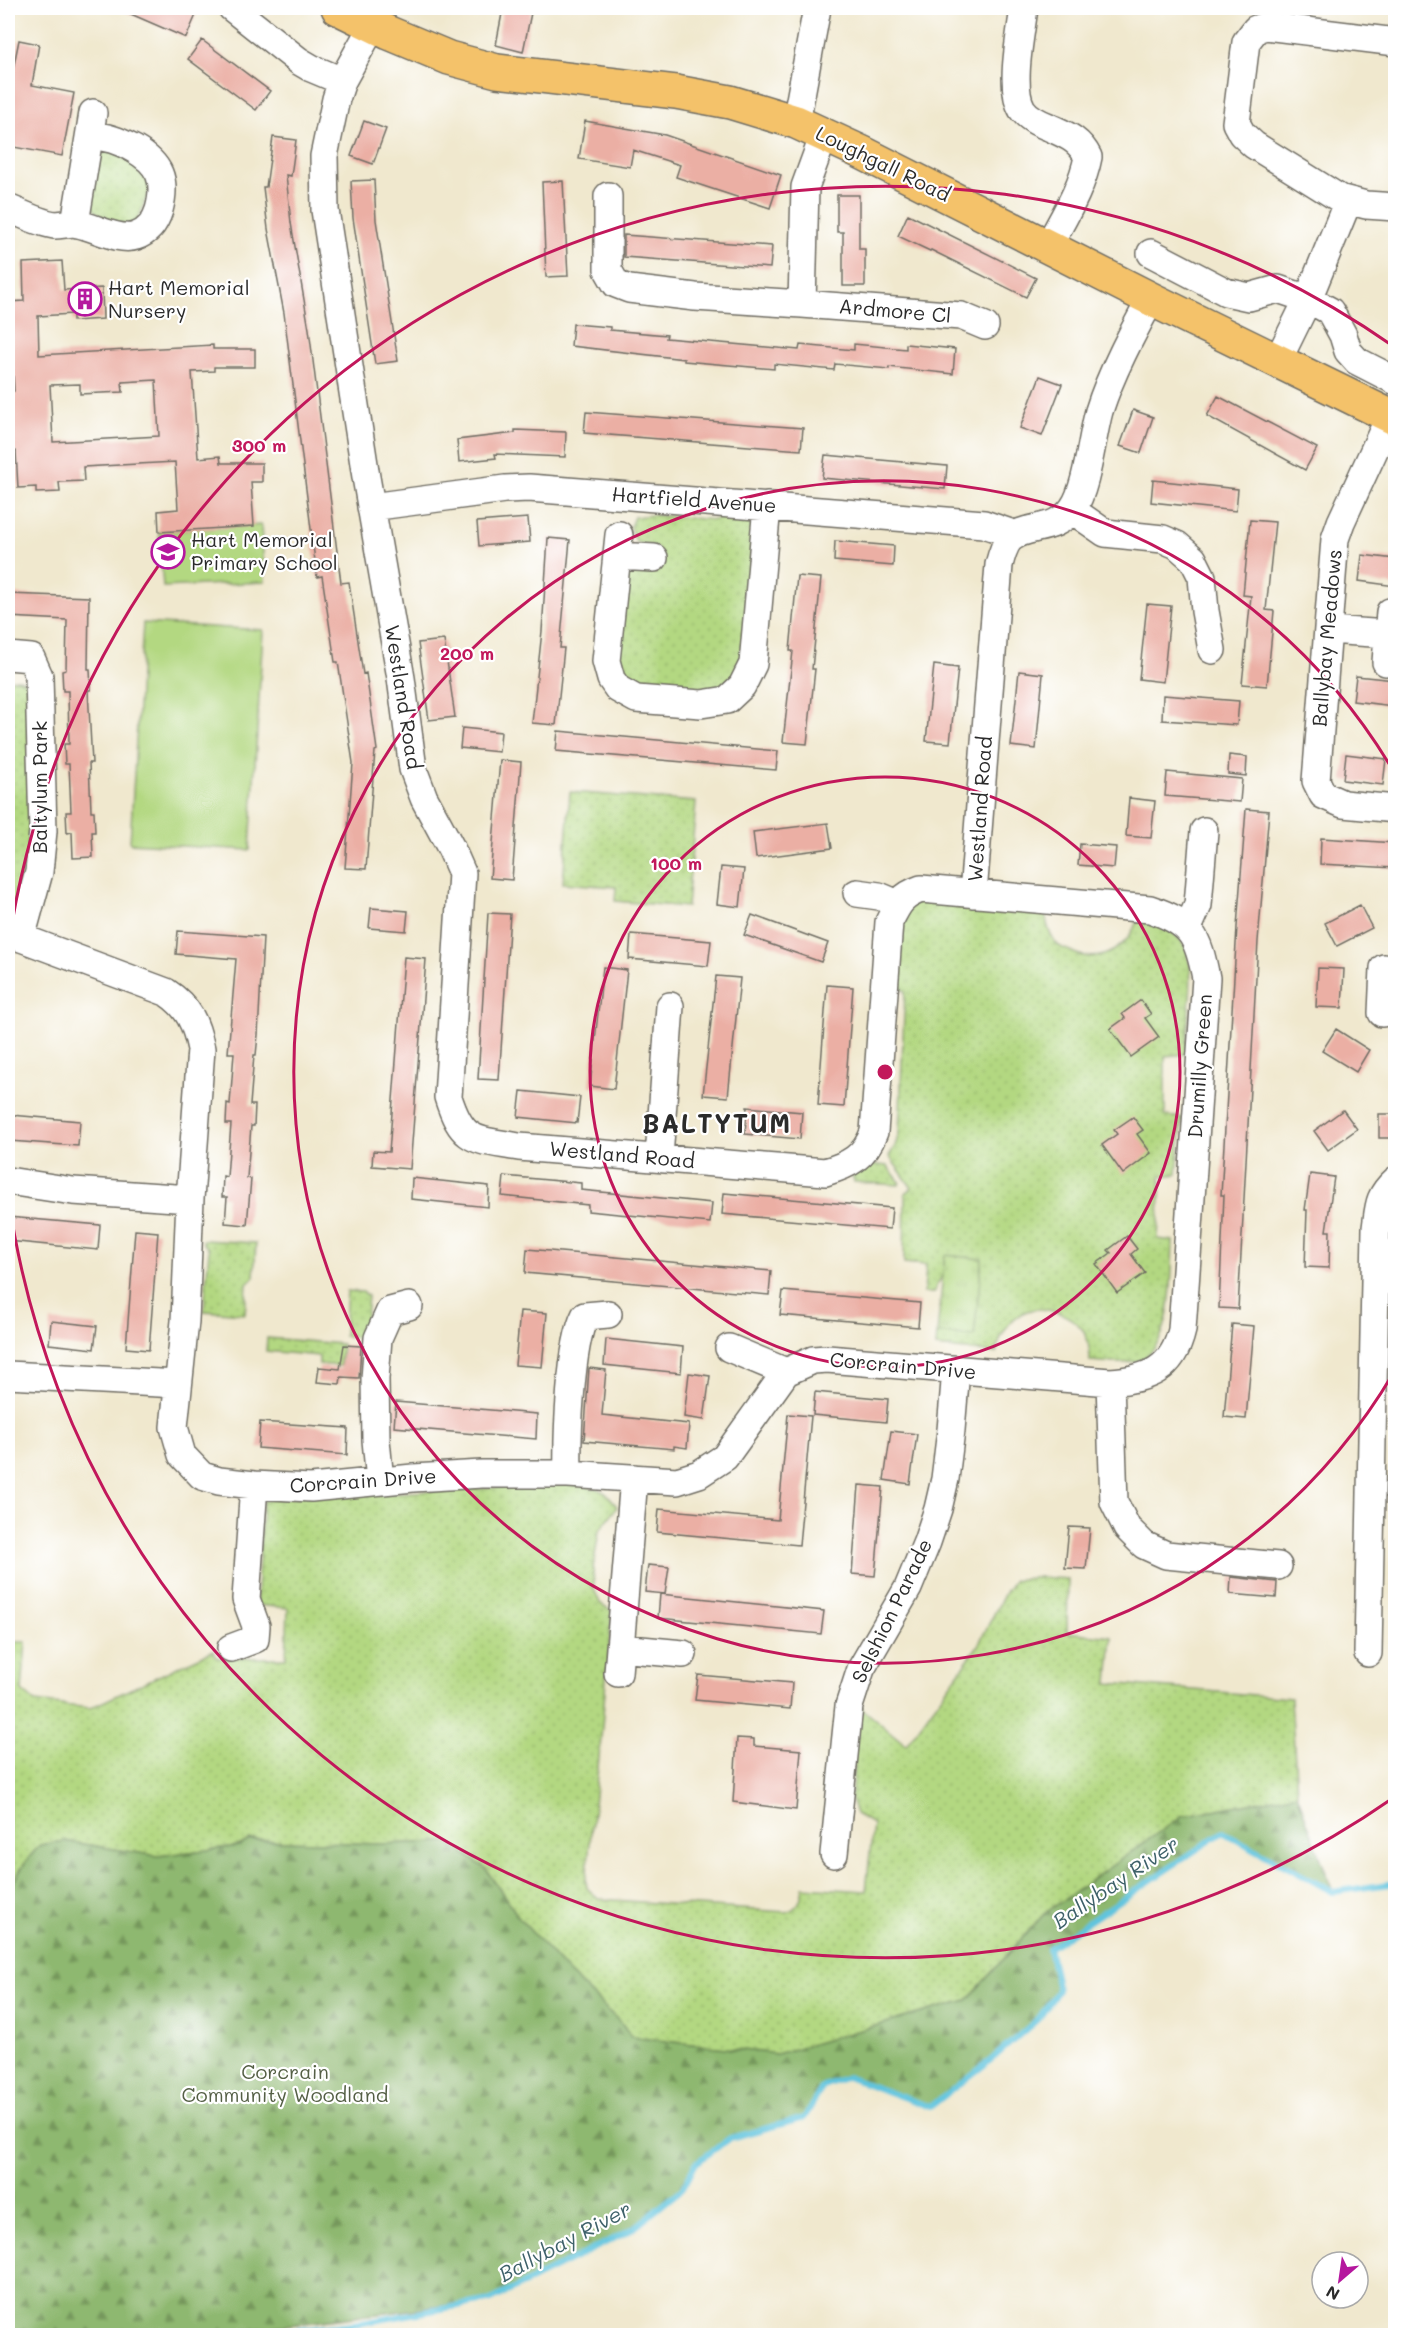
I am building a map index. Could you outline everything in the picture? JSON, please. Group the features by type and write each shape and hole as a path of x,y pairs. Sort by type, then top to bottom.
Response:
{"main road":[{"name":"Loughgall Road","path":"338,8 449,58 497,71 676,92 730,102 810,128 1393,417"}],"street":[{"path":"232,8 299,61 342,81"},
{"path":"802,304 805,187 817,8"},
{"path":"1024,8 1016,84 1022,110 1033,120 1082,145 1089,157 1078,190 1048,247"},
{"path":"1395,42 1266,26 1251,18 1236,123 1242,134 1254,145 1339,198 1395,207"},
{"name":"Westland Road","path":"373,25 342,81 336,99 324,156 325,210 371,507 401,678 413,768 424,798 462,873 448,1097 455,1118 464,1132 478,1139 519,1147 825,1172 846,1166 858,1157 874,1132 889,922 898,904 907,894 921,890 973,894 999,565 1007,541 1016,535"},
{"path":"8,208 55,225 75,223 118,236 133,237 148,231 158,213 164,190 159,171 148,157 106,136 92,125 75,223"},
{"name":"Ardmore Cl","path":"608,196 608,270 616,284 629,289 695,297 961,316 986,326"},
{"path":"1278,360 1308,300 1348,201"},
{"path":"1151,253 1226,292 1242,297 1278,289 1330,311 1343,335 1348,351 1357,361 1395,381"},
{"path":"1016,535 1049,526 1063,519 1077,503 1100,410 1120,361 1151,299"},
{"name":"Ballybay Meadows","path":"1393,417 1335,538 1317,781 1323,795 1343,804 1395,809"},
{"name":"Hartfield Avenue","path":"371,507 505,489 529,488 984,524 1016,535"},
{"path":"654,558 618,545 606,661 611,679 618,689 636,699 701,704 727,700 742,686 753,664 766,506"},
{"path":"1072,510 1106,533 1163,539 1177,545 1193,559 1202,577 1212,650"},
{"path":"1328,630 1389,623 1386,662"},
{"name":"Baltylum Park","path":"8,656 31,658 39,676 43,831 39,872 14,935"},
{"path":"973,894 1150,909 1171,916 1188,928 1198,905 1204,831"},
{"path":"857,893 879,896 898,904"},
{"name":"Drumilly Green","path":"1110,1382 1136,1380 1151,1374 1168,1362 1179,1345 1182,1330 1206,978 1200,948 1188,928"},
{"name":"Corcrain Drive","path":"14,935 166,992 177,999 191,1014 201,1049 190,1199 185,1321 174,1427 182,1455 202,1476 219,1481 254,1485 311,1488 482,1474 568,1474 677,1481 699,1474 725,1457 786,1372 800,1364 826,1359 1110,1382"},
{"path":"659,1157 670,1006"},
{"path":"1368,1653 1376,1228 1379,1200 1395,1180"},
{"path":"8,1181 73,1191 190,1199"},
{"path":"380,1481 374,1399 378,1338 390,1311 409,1306"},
{"path":"568,1474 572,1385 579,1328 585,1316 608,1314"},
{"path":"729,1348 786,1372"},
{"name":"Selshion Parade","path":"834,1854 849,1706 861,1669 908,1588 938,1509 945,1479 956,1370"},
{"path":"8,1375 178,1384"},
{"path":"1110,1382 1114,1502 1127,1528 1144,1545 1166,1555 1278,1566"},
{"path":"634,1478 619,1660 683,1654"},
{"path":"231,1648 255,1639 256,1626 246,1599 254,1485"}],"green space":[{"path":"106,144 154,179 135,226 120,224 97,213 89,199 89,180 95,149"},
{"path":"722,505 753,510 749,662 715,691 645,692 619,672 618,656 626,576 632,566 658,548 636,542 630,527 634,517 653,515 716,520"},
{"path":"261,525 265,582 163,587 159,532"},
{"path":"143,623 263,630 250,850 130,843"},
{"path":"19,679 29,683 34,861 14,914 8,914 8,680"},
{"path":"570,792 696,802 687,907 615,901 616,887 563,883"},
{"path":"914,899 1045,910 1048,929 1055,942 1061,947 1092,957 1103,955 1121,945 1134,928 1138,917 1167,929 1177,936 1188,955 1191,981 1186,1054 1165,1056 1165,1116 1182,1118 1177,1174 1161,1176 1158,1239 1173,1241 1171,1288 1166,1322 1160,1337 1153,1350 1142,1359 1123,1363 1090,1361 1088,1341 1080,1327 1063,1315 1044,1309 1024,1312 1016,1317 1004,1332 996,1353 936,1347 937,1333 974,1336 945,1255 943,1275 934,1293 924,1293 926,1265 904,1263 905,1194 912,1188 889,1156 899,1133 905,991 892,983 900,918"},
{"path":"864,1163 887,1166 900,1182 899,1185 854,1182 852,1176"},
{"path":"203,1240 256,1243 254,1277 247,1284 245,1314 204,1311 209,1249"},
{"path":"945,1255 982,1259 974,1337 937,1333"},
{"path":"347,1291 363,1292 368,1296 364,1338 344,1336"},
{"path":"267,1338 342,1344 340,1366 319,1364 319,1356 266,1351"},
{"path":"566,1484 596,1488 607,1495 617,1507 599,1531 593,1568 594,1589 600,1603 612,1611 586,1881 587,1888 598,1899 786,1912 797,1905 803,1887 866,1891 873,1824 856,1814 851,1800 859,1706 906,1745 977,1647 1014,1580 1039,1577 1068,1579 1067,1632 1112,1637 1108,1683 1291,1698 1297,1794 1182,1816 1044,1914 967,2000 777,2054 631,2037 623,2025 567,1971 520,1919 485,1868 446,1842 379,1844 250,1840 239,1846 158,1856 64,1841 40,1845 26,1861 8,1891 8,1642 26,1642 22,1691 35,1702 90,1708 214,1650 217,1658 286,1658 288,1608 256,1605 263,1501 311,1494 396,1493"},
{"name":"Corcrain Community Woodland","path":"1297,1794 1333,1892 1223,1832 1049,1948 1058,1990 1039,2018 992,2059 930,2107 848,2077 823,2086 804,2118 730,2138 696,2163 682,2189 633,2229 491,2300 209,2335 8,2335 8,1891 26,1861 40,1845 64,1841 158,1856 239,1846 250,1840 379,1844 446,1842 485,1868 520,1919 567,1971 623,2025 631,2037 777,2054 967,2000 1044,1914 1182,1816"}],"building":[{"path":"117,8 178,8 196,15 186,38"},
{"path":"503,8 532,8 523,52 496,45"},
{"path":"19,40 39,44 32,85 74,93 62,156 8,146 8,94"},
{"path":"202,40 270,91 256,110 188,59"},
{"path":"364,121 386,129 373,164 351,156"},
{"path":"585,121 665,135 781,175 770,208 676,177 680,165 633,150 630,167 579,159"},
{"path":"273,137 296,140 291,176 286,175 291,223 309,329 341,583 349,582 363,674 366,673 377,750 375,751 366,869 345,868 353,763 322,576 317,577 284,313 268,229 263,187 266,187"},
{"path":"374,180 376,220 398,361 375,364 353,218 351,181"},
{"path":"563,181 568,276 546,277 542,182"},
{"path":"837,195 859,195 859,249 865,249 865,286 843,286 843,232 837,232"},
{"path":"908,214 1036,278 1026,297 898,236"},
{"path":"624,235 772,246 770,268 624,257"},
{"path":"62,261 64,290 102,288 103,319 73,321 73,314 38,316 39,355 213,345 213,349 255,349 255,367 214,367 214,371 192,372 198,458 220,456 221,463 262,463 262,482 251,482 254,526 159,532 158,511 178,509 175,462 83,467 84,481 59,482 60,492 36,493 36,487 18,488 16,451 8,452 8,394 14,391 11,335 8,335 8,302 24,301 23,263","holes":["156,380 159,436 53,442 50,385 80,384 80,394 123,392 122,382"]},
{"path":"573,324 667,335 666,338 799,350 800,345 854,350 854,344 906,349 906,344 955,349 953,374 835,364 834,370 774,364 774,369 684,361 684,359 571,346"},
{"path":"1040,376 1062,384 1042,436 1020,428"},
{"path":"1218,396 1317,448 1305,470 1207,416"},
{"path":"1133,410 1153,417 1141,453 1120,446"},
{"path":"586,412 803,428 801,450 584,433"},
{"path":"515,430 566,432 565,457 495,454 496,458 459,462 457,440 515,433"},
{"path":"825,455 947,466 945,489 822,478"},
{"path":"1153,480 1238,489 1236,511 1151,502"},
{"path":"528,518 530,542 479,546 477,522"},
{"path":"1250,520 1275,522 1266,610 1274,611 1267,686 1242,684 1251,596 1243,595"},
{"path":"548,538 570,540 560,648 564,648 556,725 532,723 542,631"},
{"path":"835,541 894,546 893,566 834,561"},
{"path":"1362,555 1395,559 1395,586 1359,581"},
{"path":"797,576 821,578 807,744 783,742 793,651 790,651"},
{"path":"8,594 89,597 88,669 90,669 91,690 88,690 92,763 89,763 91,811 94,811 95,832 92,832 93,857 73,858 72,832 67,833 66,812 71,812 69,764 65,764 64,744 69,744 68,691 63,691 62,671 66,670 67,620 8,617"},
{"path":"1147,604 1171,606 1163,682 1139,679"},
{"path":"444,640 455,717 429,720 418,643"},
{"path":"934,665 958,668 950,743 926,741"},
{"path":"1019,671 1043,674 1036,749 1011,746"},
{"path":"1356,676 1395,680 1393,706 1353,701"},
{"path":"1163,695 1239,701 1237,725 1162,720"},
{"path":"462,728 501,732 499,752 460,748"},
{"path":"558,731 778,751 776,770 556,751"},
{"path":"1346,754 1386,759 1383,785 1343,780"},
{"path":"1229,755 1247,757 1246,776 1228,774"},
{"path":"500,760 521,762 512,880 490,878"},
{"path":"1167,772 1242,779 1240,802 1165,796"},
{"path":"1129,798 1155,801 1151,838 1126,836"},
{"path":"1246,809 1269,811 1258,941 1238,1309 1219,1308 1224,1195 1221,1195"},
{"path":"828,823 832,848 756,858 753,832"},
{"path":"1321,838 1395,843 1395,868 1320,864"},
{"path":"1080,844 1116,847 1114,868 1078,865"},
{"path":"721,867 744,869 740,907 717,904"},
{"path":"1360,905 1372,928 1337,946 1325,923"},
{"path":"371,908 408,911 406,931 369,928"},
{"path":"488,913 510,914 499,1080 478,1079"},
{"path":"752,915 828,943 821,962 744,935"},
{"path":"178,931 263,937 258,1035 250,1105 255,1105 247,1178 251,1179 247,1225 225,1223 227,1197 222,1197 223,1176 227,1177 231,1124 226,1124 234,1053 228,1053 236,959 176,954"},
{"path":"631,934 711,941 708,966 629,959"},
{"path":"404,957 426,959 410,1169 372,1166 373,1151 389,1152"},
{"path":"603,967 627,970 614,1089 590,1086"},
{"path":"1318,968 1344,969 1342,1008 1316,1007"},
{"path":"716,976 740,978 728,1097 703,1095"},
{"path":"827,985 853,987 844,1107 818,1105"},
{"path":"1141,1000 1151,1014 1145,1018 1159,1037 1131,1057 1110,1029 1125,1018 1122,1014"},
{"path":"1336,1029 1369,1050 1356,1072 1322,1051"},
{"path":"521,1091 580,1097 577,1123 518,1117"},
{"path":"747,1107 802,1112 800,1139 745,1134"},
{"path":"1343,1110 1357,1129 1328,1150 1314,1131"},
{"path":"1379,1114 1395,1114 1395,1138 1379,1138"},
{"path":"11,1115 80,1121 78,1146 10,1141"},
{"path":"1133,1117 1143,1130 1137,1134 1151,1153 1123,1174 1102,1145 1117,1134 1114,1130"},
{"path":"1310,1174 1334,1177 1326,1231 1330,1231 1329,1268 1305,1267 1307,1210 1305,1210"},
{"path":"504,1176 581,1183 581,1190 712,1203 710,1223 588,1211 588,1205 502,1196"},
{"path":"412,1178 489,1186 488,1207 411,1199"},
{"path":"724,1193 892,1208 890,1229 722,1214"},
{"path":"8,1217 100,1225 98,1250 8,1241"},
{"path":"135,1230 158,1232 149,1350 126,1348"},
{"path":"1127,1236 1137,1249 1131,1254 1145,1273 1117,1293 1096,1264 1111,1253 1108,1250"},
{"path":"527,1249 771,1271 769,1295 525,1273"},
{"path":"783,1291 920,1303 918,1327 780,1315"},
{"path":"520,1311 547,1313 542,1367 515,1365"},
{"path":"51,1321 97,1326 94,1349 49,1344"},
{"path":"1232,1324 1254,1326 1246,1419 1224,1417"},
{"path":"606,1339 683,1347 681,1373 604,1365"},
{"path":"344,1345 361,1346 359,1378 341,1377 340,1384 317,1382 319,1367 340,1369"},
{"path":"589,1368 606,1370 602,1415 689,1424 687,1448 674,1446 674,1449 584,1441"},
{"path":"689,1373 710,1376 704,1420 684,1417"},
{"path":"815,1392 888,1399 886,1422 813,1415"},
{"path":"396,1402 537,1414 536,1439 394,1427"},
{"path":"788,1414 811,1416 799,1545 657,1532 659,1509 778,1520"},
{"path":"260,1422 348,1428 347,1455 258,1448"},
{"path":"891,1431 917,1434 910,1484 884,1480"},
{"path":"859,1485 883,1487 875,1576 852,1574"},
{"path":"1069,1527 1090,1528 1086,1569 1065,1568"},
{"path":"648,1565 669,1567 665,1594 645,1592"},
{"path":"1231,1577 1277,1582 1276,1598 1230,1594"},
{"path":"660,1594 824,1611 821,1634 658,1618"},
{"path":"698,1675 792,1683 790,1709 695,1700"},
{"path":"737,1738 754,1739 754,1746 801,1750 796,1810 733,1802"}],"waterway":[{"name":"Ballybay River","path":"226,2336 362,2323 491,2300 633,2229 682,2189 696,2163 730,2138 804,2118 823,2086 847,2077 930,2107 992,2059 1039,2018 1058,1990 1049,1948 1223,1832 1333,1892 1396,1883"}],"place":[{"name":"Hart Memorial Nursery","path":"85,299"},
{"name":"Hart Memorial Primary School","path":"168,552"}],"district":[{"name":"BALTYTUM","path":"717,1124"}]}
